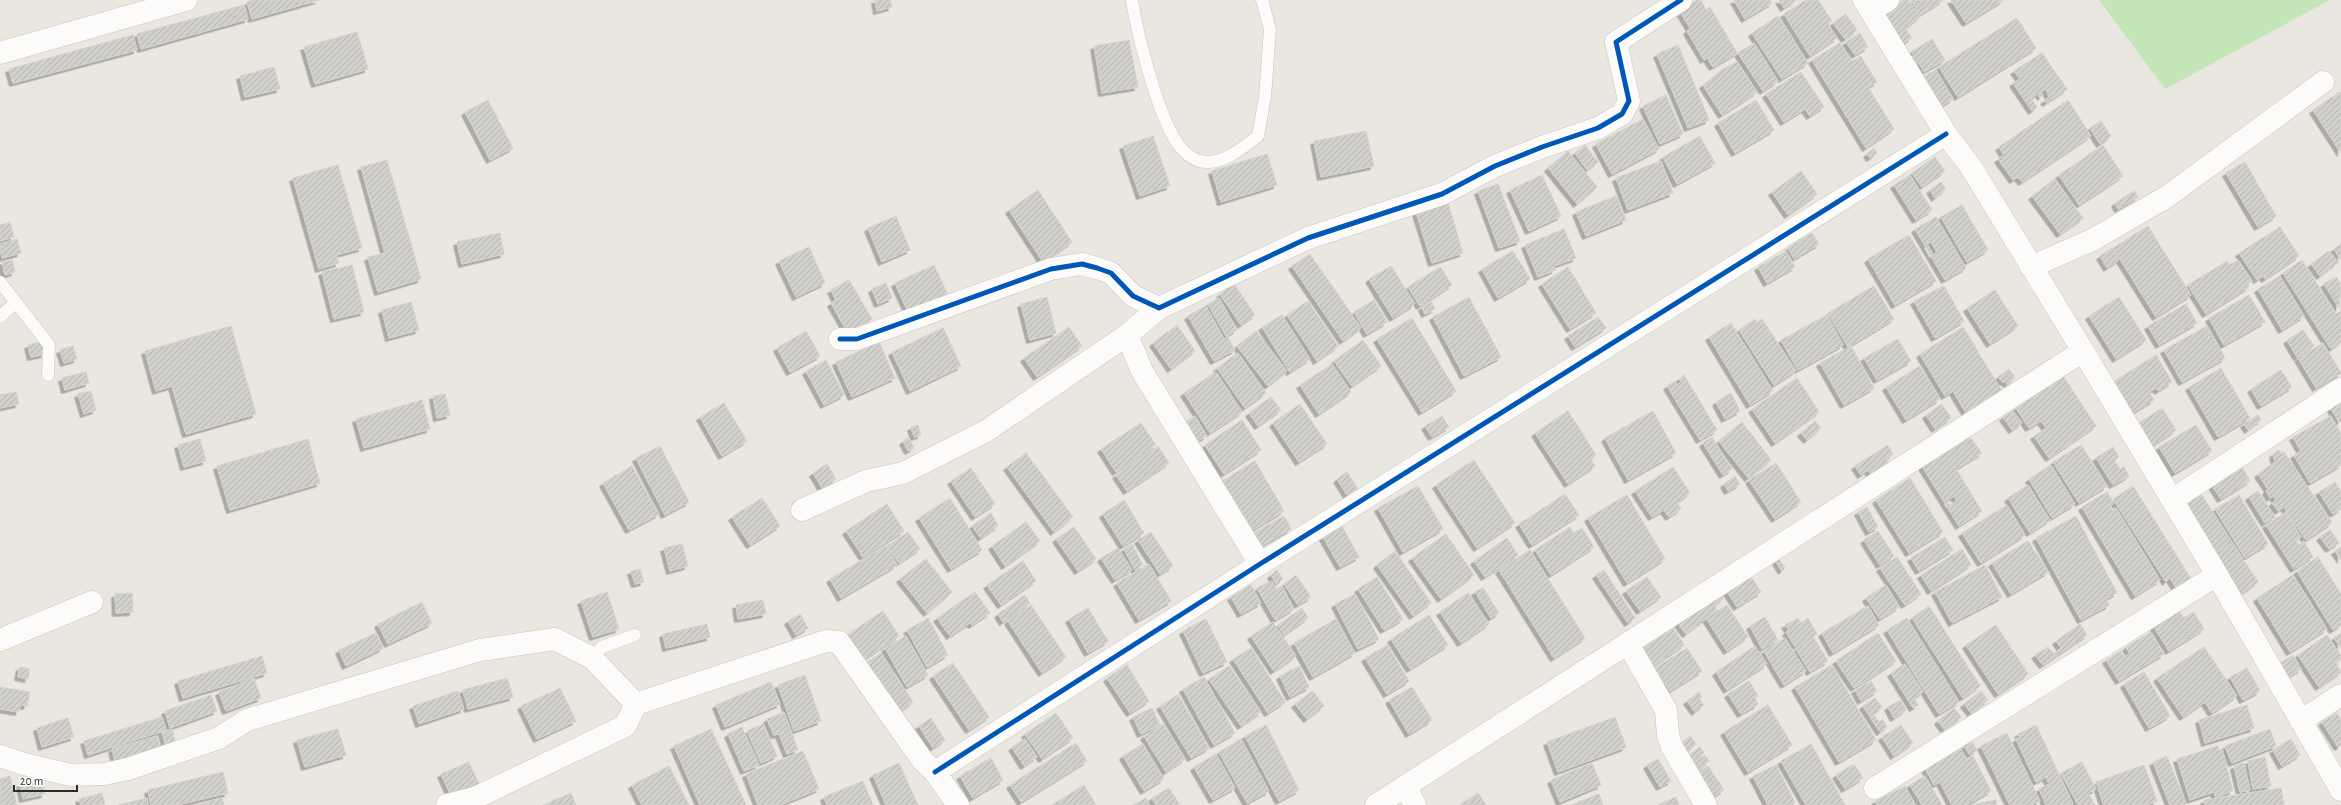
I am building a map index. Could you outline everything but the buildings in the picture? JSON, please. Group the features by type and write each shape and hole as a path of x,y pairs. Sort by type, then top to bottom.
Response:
{"street":[{"path":"0,53 186,0"},
{"path":"802,510 866,481 903,473 986,431 1127,335 1159,308 1308,238 1442,194 1495,166 1542,147 1598,128 1622,114 1629,101 1616,42 1681,0"},
{"path":"1874,4 1946,134 1971,167 2083,351 2217,575 2341,790"},
{"path":"2031,267 2094,239 2168,196 2323,82"},
{"path":"935,772 1260,564 1946,134"},
{"path":"840,339 857,339 1051,269 1082,264 1110,273 1133,296 1159,308"},
{"path":"1127,335 1145,377 1260,564"},
{"path":"1376,805 1411,796 1628,644 2083,351"},
{"path":"2172,500 2341,389"},
{"path":"1875,788 2217,575"},
{"path":"0,640 92,602"},
{"path":"0,756 24,764 71,775 104,774 128,769 219,738 247,720 480,650 555,640 592,658 636,704"},
{"path":"447,805 475,798 625,726 636,704 826,641 839,642 923,761 935,772 958,805"},
{"path":"1628,644 1666,710 1668,735 1672,747 1706,805"},
{"path":"2302,720 2341,695"}],"lane":[{"path":"1132,0 1161,109 1180,147 1191,158 1206,162 1220,161 1258,136 1265,97 1270,29 1262,0"},
{"path":"0,282 49,345 48,375"},
{"path":"0,317 16,302"},
{"path":"592,658 602,647 635,635"}],"green space":[{"path":"2099,0 2330,0 2165,89"}],"cycle path":[{"path":"840,339 857,339 1051,269 1082,264 1111,273 1133,296 1159,308 1308,238 1442,194 1495,166 1542,147 1598,128 1622,114 1629,101 1616,42 1681,0"},
{"path":"935,772 1260,564 1946,134"}]}
